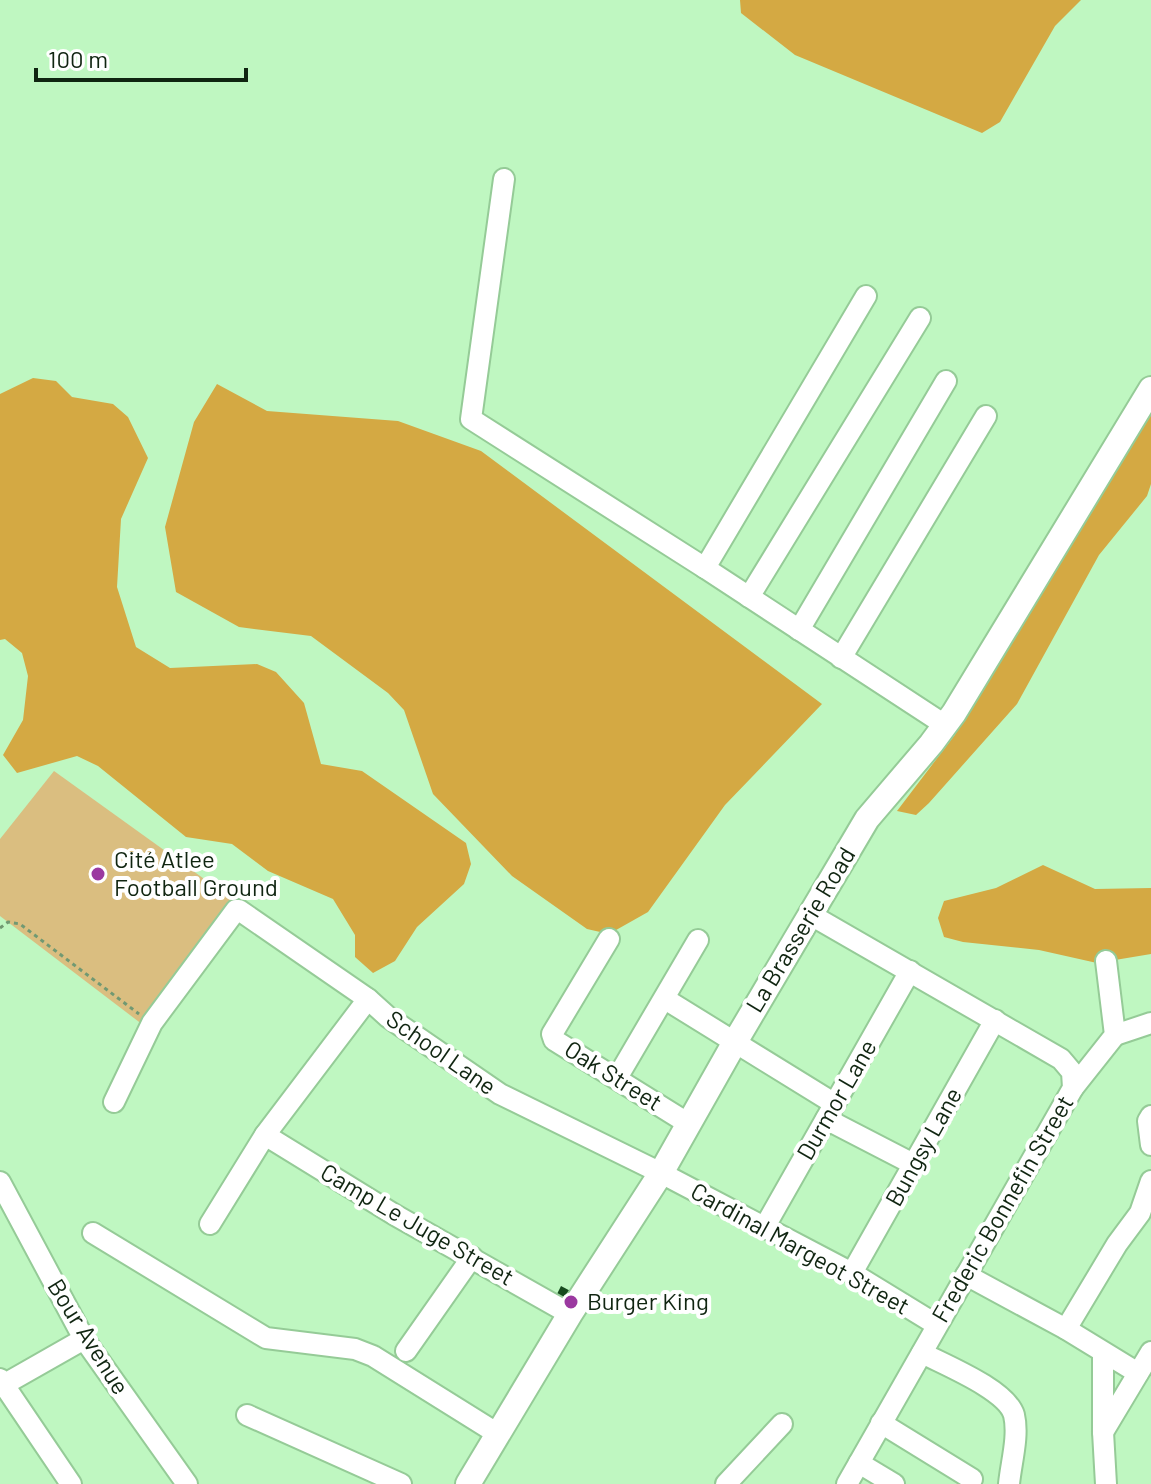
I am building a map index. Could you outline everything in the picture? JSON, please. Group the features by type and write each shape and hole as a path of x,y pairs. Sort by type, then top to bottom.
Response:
{"main road":[{"name":"La Brasserie Road","path":"468,1484 570,1314 661,1173 867,819 945,725 1151,389"}],"street":[{"path":"504,179 471,419 945,725"},
{"path":"705,568 866,296"},
{"path":"749,597 920,318"},
{"path":"799,630 946,381"},
{"path":"841,658 986,416"},
{"name":"School Lane","path":"152,1023 239,910 500,1094 661,1173"},
{"name":"Frederic Bonnefin Street","path":"811,915 1061,1059 1072,1072 1073,1088 847,1484"},
{"name":"Oak Street","path":"609,939 552,1034 554,1040 689,1124"},
{"path":"617,1078 698,940"},
{"path":"1106,961 1115,1035"},
{"name":"Durmor Lane","path":"764,1228 910,971"},
{"path":"210,1224 265,1135 368,999"},
{"path":"665,999 735,1042 830,1111 915,1165"},
{"name":"Bungsy Lane","path":"852,1273 995,1020"},
{"path":"114,1102 152,1023"},
{"path":"1073,1088 1115,1035 1151,1023"},
{"path":"1151,1116 1148,1121 1151,1145"},
{"name":"Camp Le Juge Street","path":"265,1135 395,1215 570,1314"},
{"name":"Cardinal Margeot Street","path":"661,1173 852,1273 937,1325"},
{"path":"1066,1329 1117,1244 1146,1216 1151,1181"},
{"name":"Bour Avenue","path":"0,1182 84,1339 187,1484"},
{"path":"93,1233 266,1338 335,1345 364,1352 498,1434"},
{"path":"406,1351 472,1257"},
{"path":"966,1275 1066,1329 1138,1373"},
{"path":"71,1484 2,1382 84,1339"},
{"path":"1103,1432 1151,1352"},
{"path":"922,1353 997,1393 1013,1412 1015,1425 1009,1484"},
{"path":"1103,1353 1106,1484"},
{"path":"247,1415 401,1484"},
{"path":"881,1423 972,1479"},
{"path":"726,1484 782,1424"},
{"path":"859,1463 894,1484"}],"path":[{"path":"0,928 8,922 20,924 152,1023"}],"shaded area":[{"path":"740,0 1081,0 1055,26 1000,122 982,133 795,55 741,13"},
{"path":"33,378 56,381 72,397 113,404 128,417 148,458 121,519 117,587 136,647 170,668 257,664 276,672 304,703 321,764 362,771 466,843 471,864 464,884 417,927 395,961 373,973 355,957 355,935 333,899 268,871 232,844 186,837 98,766 77,756 17,773 3,755 23,720 28,676 22,653 5,639 0,640 0,394"},
{"path":"217,384 267,411 398,421 481,451 822,704 725,805 648,912 609,934 587,929 512,876 433,794 404,710 388,693 311,636 239,627 176,592 165,527 194,422"},
{"path":"1151,414 1151,484 1147,496 1099,555 1017,704 916,815 897,811 954,736"},
{"name":"Cité Atlee Football Ground","path":"54,771 246,909 147,1028 0,916 0,839"},
{"path":"1043,865 1095,889 1151,888 1151,954 1097,963 1039,950 944,937 938,918 944,901 996,888"}],"building":[{"path":"561,1286 580,1296 572,1310 554,1300"}],"place":[{"name":"Cité Atlee Football Ground","path":"98,874"},
{"name":"Burger King","path":"571,1302"}]}
